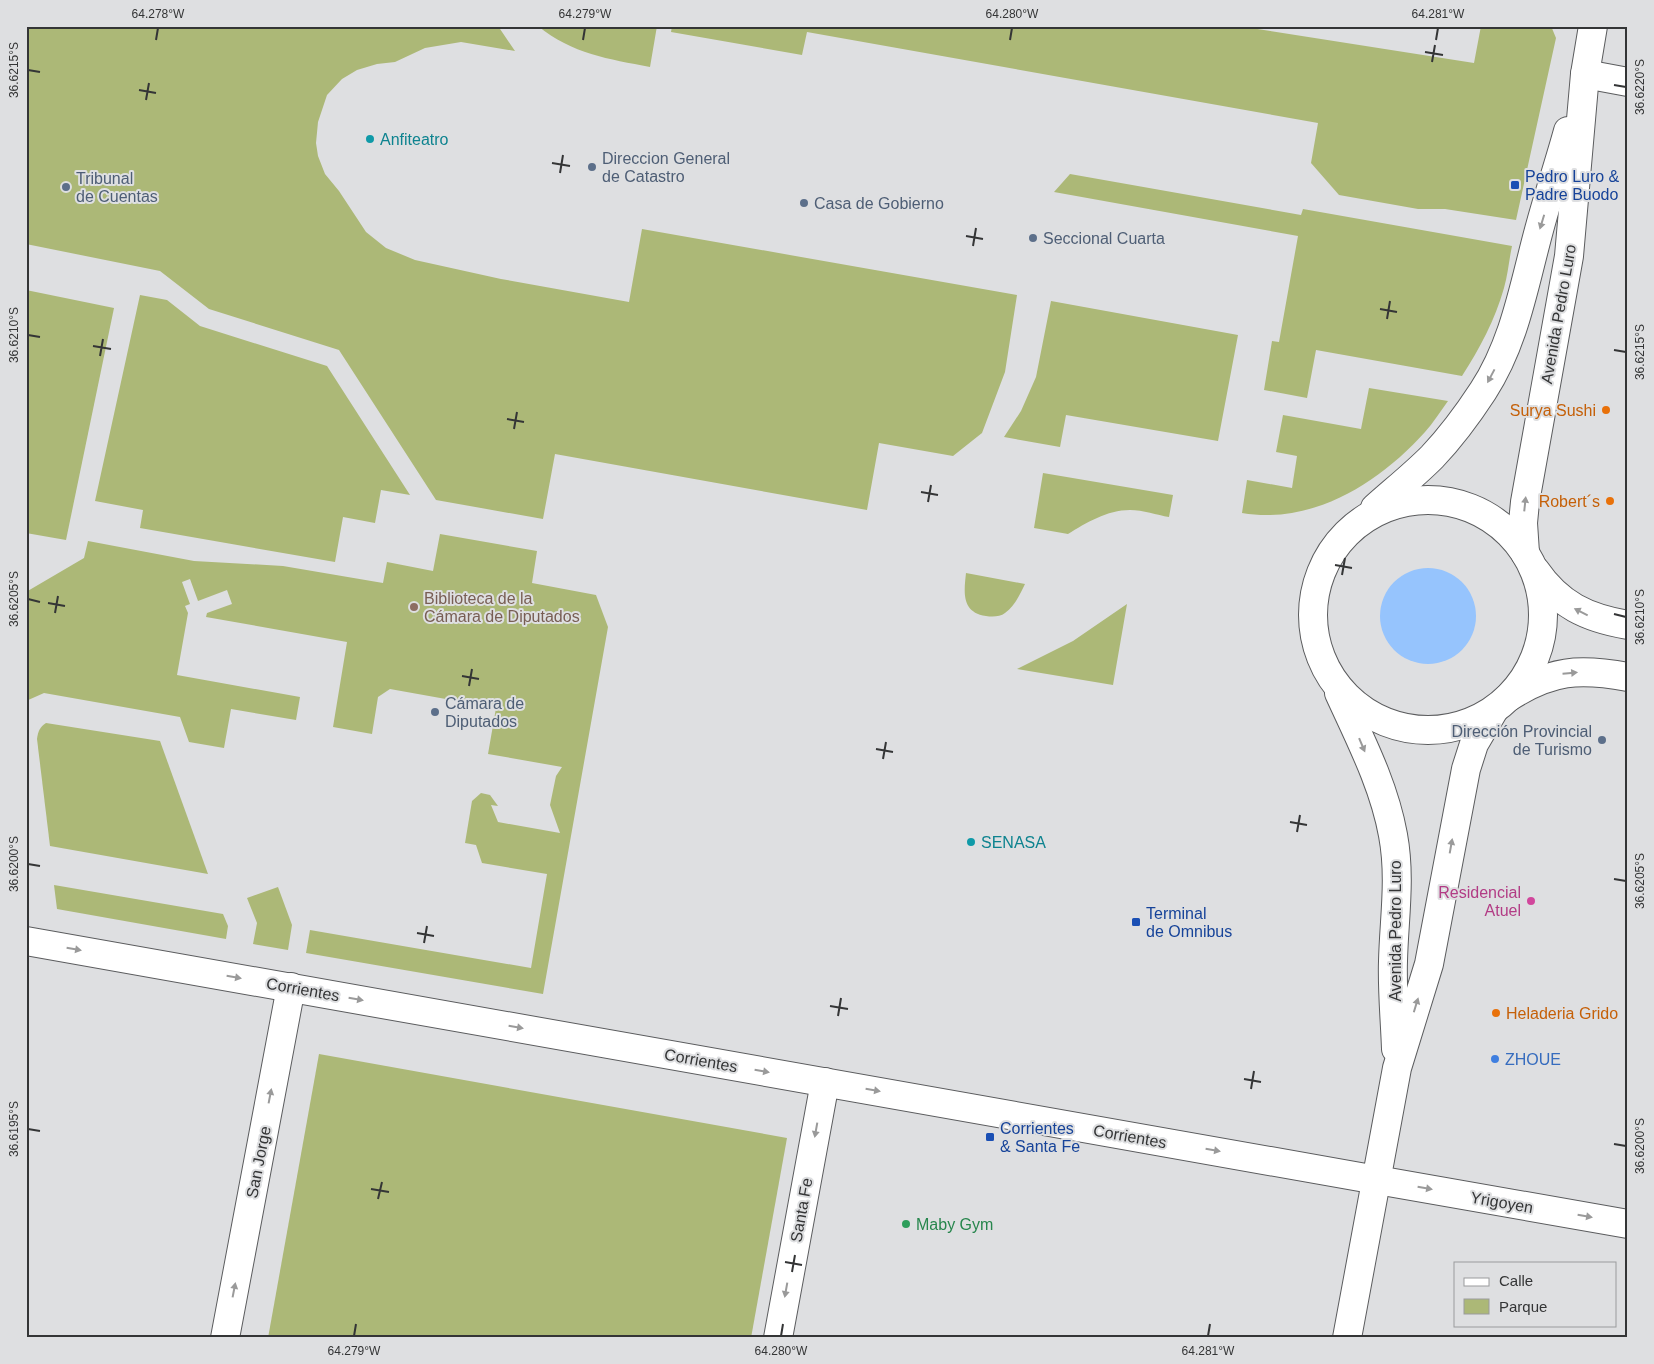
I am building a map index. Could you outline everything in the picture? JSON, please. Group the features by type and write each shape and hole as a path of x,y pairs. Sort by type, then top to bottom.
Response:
{"main road":[{"name":"Avenida Pedro Luro","path":"1347,1338 1397,1068 1428,964 1466,769 1479,732 1522,682 1532,665 1539,647 1543,628 1543,608 1540,589 1530,562 1523,523 1524,502 1569,256 1585,74 1593,26"},
{"name":"Avenida Pedro Luro","path":"1361,521 1432,457 1470,410 1494,371 1505,349 1516,319 1585,74"},
{"path":"1585,74 1628,82"},
{"path":"1628,625 1592,617 1572,607 1550,590 1514,538 1500,524 1468,506 1431,500 1394,504 1377,511 1347,532 1325,562 1313,597 1312,616 1318,652 1336,684 1349,699 1364,711 1382,721 1400,727 1439,730 1459,726 1477,719 1533,683 1560,674 1590,672 1628,677"},
{"name":"Avenida Pedro Luro","path":"1336,684 1382,793 1393,837 1397,864 1393,963 1397,1068"},
{"name":"Corrientes","path":"26,940 1376,1180"},
{"name":"San Jorge","path":"225,1338 291,987"},
{"name":"Santa Fe","path":"778,1338 825,1082"},
{"name":"Yrigoyen","path":"1376,1180 1628,1224"}],"green space":[{"path":"26,26 498,26 515,51 461,42 425,48 395,62 377,64 357,70 342,79 327,95 318,122 316,143 318,156 325,174 339,191 366,232 386,248 415,260 501,279 629,302 642,229 1017,295 1005,372 982,433 953,456 879,443 867,510 555,454 543,519 436,500 339,350 209,309 160,271 26,244"},
{"path":"538,26 657,26 650,67 591,54 564,43"},
{"path":"672,26 1238,26 1474,63 1481,26 1551,26 1556,38 1516,220 1445,209 1418,209 1339,195 1311,163 1318,123 807,32 802,55 671,32"},
{"path":"1070,174 1301,215 1303,209 1512,246 1505,283 1492,323 1462,376 1316,350 1307,398 1264,390 1272,341 1279,342 1298,236 1054,192"},
{"path":"26,290 114,308 66,540 26,533"},
{"path":"140,295 167,300 200,326 327,366 410,495 381,490 375,523 343,517 335,562 140,528 143,510 95,501"},
{"path":"1051,301 1238,335 1218,441 1066,415 1060,447 1004,437 1021,411 1036,377"},
{"path":"1369,388 1448,401 1428,429 1407,451 1366,483 1343,496 1319,506 1294,513 1268,515 1242,513 1247,480 1292,488 1297,456 1276,452 1283,415 1361,429"},
{"path":"1043,473 1173,495 1169,517 1130,510 1113,512 1097,518 1068,534 1034,528"},
{"path":"440,534 537,551 532,583 596,595 608,627 543,994 306,953 310,930 531,968 547,874 482,863 476,845 465,843 472,801 481,793 490,795 498,806 491,805 498,822 560,833 550,805 556,776 562,767 488,754 496,708 390,689 378,697 372,734 333,727 347,642 206,617 207,613 232,604 227,590 198,601 190,579 182,582 190,604 185,606 188,613 177,675 300,697 296,720 231,709 224,748 189,742 180,717 44,693 26,701 26,592 84,558 88,541 194,561 283,566 383,583 387,562 433,571"},
{"path":"966,573 1025,584 1017,600 1009,610 998,616 986,616 978,614 968,606 965,594"},
{"path":"1127,604 1113,685 1017,669 1073,641"},
{"path":"46,723 160,741 208,874 50,846 37,739 42,726"},
{"path":"54,885 223,914 228,926 226,939 57,909"},
{"path":"278,887 292,925 288,950 253,944 257,923 247,898"},
{"path":"319,1054 787,1138 751,1338 268,1338"}],"water":[{"path":"1428,568 1446,572 1462,582 1472,598 1476,616 1472,634 1462,650 1446,660 1428,664 1410,660 1394,650 1384,634 1380,616 1384,598 1394,582 1410,572"}],"place":[{"name":"Anfiteatro","path":"370,139"},
{"name":"Direccion General de Catastro","path":"592,167"},
{"name":"Pedro Luro & Padre Buodo","path":"1515,185"},
{"name":"Tribunal de Cuentas","path":"66,187"},
{"name":"Casa de Gobierno","path":"804,203"},
{"name":"Seccional Cuarta","path":"1033,238"},
{"name":"Surya Sushi","path":"1606,410"},
{"name":"Robert´s","path":"1610,501"},
{"name":"Biblioteca de la Cámara de Diputados","path":"414,607"},
{"name":"Cámara de Diputados","path":"435,712"},
{"name":"Dirección Provincial de Turismo","path":"1602,740"},
{"name":"SENASA","path":"971,842"},
{"name":"Residencial Atuel","path":"1531,901"},
{"name":"Terminal de Omnibus","path":"1136,922"},
{"name":"Heladeria Grido","path":"1496,1013"},
{"name":"ZHOUE","path":"1495,1059"},
{"name":"Corrientes & Santa Fe","path":"990,1137"},
{"name":"Maby Gym","path":"906,1224"}]}
